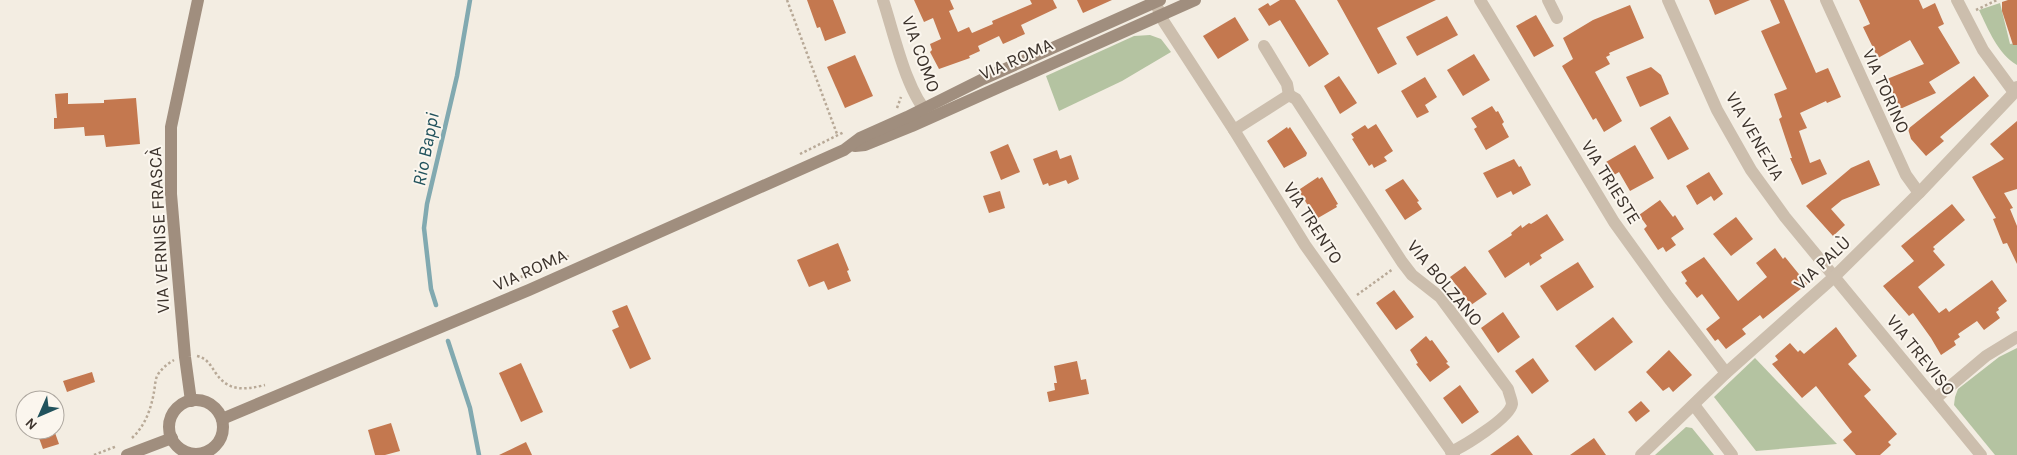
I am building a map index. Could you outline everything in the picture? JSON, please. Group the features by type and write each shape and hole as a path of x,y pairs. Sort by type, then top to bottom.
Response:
{"street":[{"name":"VIA VERNISE FRASCÀ","path":"191,401 185,357 171,194 171,127 198,0"},
{"name":"VIA COMO","path":"883,0 909,78 926,113"},
{"name":"VIA ROMA","path":"222,420 529,290 847,148 860,138 926,113 1195,0"},
{"name":"VIA TRIESTE","path":"1480,0 1614,222 1726,373"},
{"path":"1548,0 1557,18"},
{"name":"VIA VENEZIA","path":"1668,0 1717,110 1733,141 1751,170 1785,217 1834,277"},
{"name":"VIA TORINO","path":"1826,0 1906,175 1919,193"},
{"path":"1957,0 1983,50 2015,89"},
{"name":"VIA ROMA","path":"926,113 983,79 1158,1"},
{"name":"VIA TRENTO","path":"1158,1 1160,15 1305,245 1452,453"},
{"name":"VIA BOLZANO","path":"1264,46 1287,84 1289,95 1296,99 1402,262 1412,275 1440,297 1508,389 1512,404 1508,414 1452,453"},
{"name":"VIA PALÙ","path":"1641,455 1726,373 1834,277 1919,193 2012,95 2015,89"},
{"path":"1234,130 1289,95"},
{"name":"VIA TREVISO","path":"1834,277 1981,455"},
{"path":"1935,398 1986,356 2017,338"},
{"path":"191,401 206,402 213,406 222,420 222,435 207,453 190,453 182,450 172,438 170,422 173,415 183,404 191,401"},
{"path":"1694,405 1732,455"},
{"path":"124,448 172,438"}],"path":[{"path":"787,0 837,134 847,148"},
{"path":"1972,11 1997,0"},
{"path":"896,109 902,95"},
{"path":"794,157 846,131"},
{"path":"499,287 580,252"},
{"path":"1352,299 1397,267"},
{"path":"190,356 201,357 210,363 216,374 229,386 248,389 265,385"},
{"path":"94,455 124,448 138,433 146,420 154,394 156,377 165,365 180,358"}],"green space":[{"path":"2000,3 2010,44 2017,43 2017,65 1999,48 1979,10"},
{"path":"1150,35 1161,39 1171,52 1122,81 1059,111 1046,76 1134,36"},
{"path":"2017,348 2017,455 1995,455 1954,405 1955,397 1958,389 1999,357"},
{"path":"1755,358 1837,444 1756,451 1714,397"},
{"path":"1686,427 1692,428 1714,455 1655,455"}],"building":[{"path":"807,0 833,0 846,33 825,41 820,27 817,28"},
{"path":"914,0 950,0 954,9 949,11 958,32 969,27 972,33 993,24 992,21 1032,4 1030,0 1053,0 1057,8 1021,25 1025,34 1003,44 999,36 978,46 980,51 969,56 970,58 939,69 930,52 932,50 930,44 941,39 933,18 924,22"},
{"path":"1077,0 1112,0 1083,13"},
{"path":"1280,0 1295,0 1329,54 1309,67 1280,20 1269,26 1258,9 1268,3 1270,6"},
{"path":"1337,0 1436,0 1377,28 1397,64 1378,74"},
{"path":"1709,0 1750,0 1715,15"},
{"path":"1770,0 1784,0 1816,73 1828,68 1841,97 1827,103 1826,101 1800,113 1807,128 1799,131 1810,163 1820,159 1827,174 1802,185 1790,158 1792,158 1779,119 1782,117 1774,94 1787,89 1761,31 1780,23"},
{"path":"1859,0 1919,0 1923,9 1935,3 1944,24 1938,27 1960,63 1929,82 1936,93 1900,109 1887,79 1924,64 1910,40 1878,58 1863,27 1870,24"},
{"path":"2017,0 2017,45 2013,45 2002,11 2002,2"},
{"path":"1630,5 1644,38 1609,53 1610,55 1606,57 1610,64 1595,72 1622,121 1604,132 1596,118 1593,120 1562,66 1573,59 1563,38 1593,20"},
{"path":"1536,15 1554,46 1534,57 1516,26"},
{"path":"1447,16 1458,35 1417,56 1406,37"},
{"path":"1235,17 1249,40 1218,59 1203,36"},
{"path":"1474,54 1490,80 1463,96 1447,70"},
{"path":"855,55 873,96 845,108 827,67"},
{"path":"1651,67 1661,75 1669,94 1640,107 1626,77"},
{"path":"1339,76 1357,103 1340,114 1324,86"},
{"path":"1974,76 1989,96 1940,137 1944,141 1926,156 1911,139 1908,129"},
{"path":"1425,77 1437,97 1425,105 1429,112 1417,118 1401,91"},
{"path":"68,93 68,104 104,103 104,100 136,98 140,144 106,147 104,135 85,136 84,127 54,129 54,118 57,118 55,94"},
{"path":"1492,106 1496,112 1498,111 1509,137 1486,150 1474,129 1477,127 1471,118"},
{"path":"1670,116 1689,149 1668,160 1650,128"},
{"path":"2017,121 2017,189 2004,193 2013,208 2010,209 2017,226 2017,264 2007,243 2003,244 1993,219 1996,218 1972,177 2004,159 1990,144"},
{"path":"1376,124 1393,151 1384,157 1387,161 1374,168 1372,164 1369,166 1352,139 1354,138 1351,134 1365,125 1368,129"},
{"path":"1287,127 1288,129 1290,127 1307,153 1306,156 1284,168 1267,141"},
{"path":"1008,144 1020,172 1001,180 990,152"},
{"path":"1635,145 1654,178 1630,191 1619,172 1614,175 1606,162"},
{"path":"1057,150 1060,159 1071,155 1079,179 1068,184 1066,180 1049,186 1048,183 1043,185 1033,159"},
{"path":"1514,159 1519,167 1521,166 1531,185 1513,195 1511,191 1497,198 1483,173"},
{"path":"1869,160 1880,185 1842,200 1831,209 1845,225 1833,236 1806,206 1851,168"},
{"path":"1709,172 1723,194 1714,201 1711,196 1697,205 1686,186"},
{"path":"1318,177 1319,179 1322,177 1338,204 1336,205 1337,207 1318,218 1315,217 1299,191"},
{"path":"1403,179 1419,201 1417,202 1422,209 1405,220 1385,190"},
{"path":"1000,191 1005,208 989,213 983,196"},
{"path":"1660,200 1673,217 1675,215 1684,229 1671,238 1676,245 1666,252 1663,247 1658,250 1644,229 1647,226 1639,215"},
{"path":"1952,204 1965,220 1933,247 1935,249 1933,251 1945,265 1918,287 1939,313 1946,308 1949,312 1992,280 2007,301 1996,312 2000,318 1984,330 1977,321 1958,334 1960,337 1954,341 1956,345 1941,355 1913,313 1909,316 1883,286 1914,261 1901,246"},
{"path":"1547,214 1564,240 1540,255 1542,258 1530,266 1529,262 1505,278 1488,251 1512,235 1511,233 1521,225 1522,228"},
{"path":"1736,217 1753,239 1731,256 1713,234"},
{"path":"838,243 849,270 847,271 851,281 828,290 824,281 809,287 797,260"},
{"path":"1775,248 1807,284 1763,319 1760,315 1742,329 1746,334 1726,349 1718,339 1715,341 1706,329 1720,318 1702,294 1697,298 1685,283 1687,281 1681,272 1704,257 1738,301 1767,277 1756,263"},
{"path":"1578,262 1594,287 1557,311 1540,286"},
{"path":"1465,266 1487,294 1471,305 1450,277"},
{"path":"1394,290 1414,317 1396,330 1376,303"},
{"path":"627,305 651,359 630,369 612,330 619,327 612,311"},
{"path":"1503,312 1520,337 1498,353 1481,328"},
{"path":"1613,317 1633,342 1595,371 1575,346"},
{"path":"1836,327 1857,356 1848,364 1871,390 1864,396 1897,434 1888,442 1891,445 1880,455 1856,455 1843,440 1852,432 1816,386 1802,398 1772,364 1778,360 1775,356 1790,343 1798,352 1800,350 1804,354"},
{"path":"1426,336 1430,341 1432,340 1450,367 1430,382 1416,364 1418,363 1410,350"},
{"path":"1669,350 1692,375 1673,392 1669,387 1663,391 1646,372"},
{"path":"1533,358 1549,381 1532,394 1515,371"},
{"path":"1077,361 1081,380 1086,379 1089,394 1049,402 1047,392 1055,390 1054,383 1057,383 1054,366"},
{"path":"521,363 543,412 521,422 499,373"},
{"path":"92,372 95,382 67,392 63,381"},
{"path":"1460,385 1479,412 1462,424 1443,398"},
{"path":"1641,401 1650,411 1636,422 1628,412"},
{"path":"391,423 400,451 385,455 375,455 368,430"},
{"path":"1518,435 1533,455 1490,455"},
{"path":"1594,438 1606,455 1570,455"},
{"path":"40,440 58,440 59,444 43,449"},
{"path":"526,442 532,455 499,455"}],"waterway":[{"name":"Rio Bappi","path":"436,305 431,289 424,228 427,204 457,76 470,0"},
{"name":"Rio Bappi","path":"448,341 470,408 479,455"}]}
